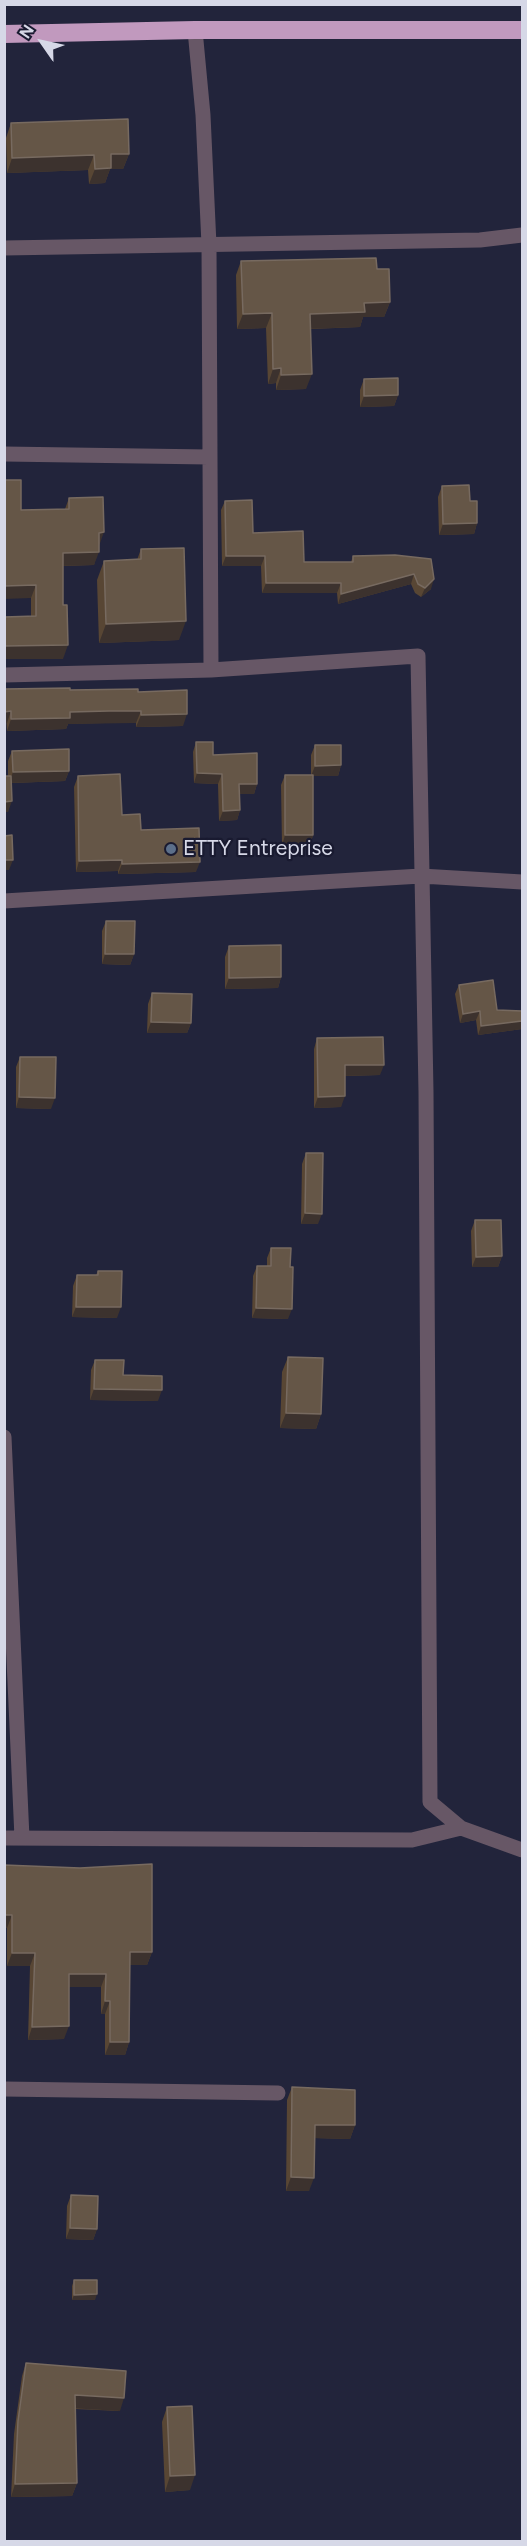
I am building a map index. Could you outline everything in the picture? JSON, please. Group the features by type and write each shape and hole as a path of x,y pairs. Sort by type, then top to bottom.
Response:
{"highway":[{"path":"4,34 195,30 522,30"}],"street":[{"path":"195,30 203,116 209,245 211,670"},
{"path":"4,248 480,240 522,236"},
{"path":"4,454 209,457"},
{"path":"4,675 211,670 418,656 426,1092 430,1802 461,1828 522,1850"},
{"path":"4,901 421,876 522,882"},
{"path":"4,1437 7,1576 22,1839"},
{"path":"4,1838 412,1840 461,1828"},
{"path":"4,2089 278,2093"}],"building":[{"path":"128,119 129,154 111,154 111,168 95,169 94,155 12,158 11,123"},
{"path":"376,258 377,269 389,269 390,302 364,303 365,312 310,314 312,374 281,375 281,368 273,369 272,313 243,314 241,261"},
{"path":"398,378 398,395 364,396 364,379"},
{"path":"4,480 21,480 21,510 69,509 69,498 103,497 104,532 99,533 99,552 63,553 63,605 67,605 68,645 4,646 4,617 36,616 36,585 4,586"},
{"path":"469,485 470,501 477,501 477,523 443,524 442,486"},
{"path":"252,500 253,533 303,531 304,562 353,562 353,556 395,555 431,559 434,579 425,588 418,584 414,574 341,594 341,583 266,583 265,556 226,556 225,501"},
{"path":"184,548 186,621 106,624 104,561 141,559 141,549"},
{"path":"70,688 70,690 138,689 138,692 187,690 187,714 141,715 141,711 70,712 70,718 11,719 11,711 4,712 4,689"},
{"path":"196,742 213,742 213,755 257,753 257,784 239,784 240,810 223,811 222,774 197,773"},
{"path":"315,745 341,745 341,765 315,766"},
{"path":"69,749 69,771 13,772 12,751"},
{"path":"120,774 122,815 140,814 141,830 199,828 200,862 122,864 122,860 79,861 78,776"},
{"path":"285,775 313,775 313,835 285,835"},
{"path":"4,776 11,776 12,801 4,802"},
{"path":"12,835 13,860 4,860 4,836"},
{"path":"106,921 135,921 134,954 105,954"},
{"path":"281,945 281,977 229,978 229,946"},
{"path":"493,980 497,1010 522,1011 522,1021 481,1026 480,1011 463,1014 459,985"},
{"path":"152,993 192,994 191,1023 151,1022"},
{"path":"383,1037 384,1065 345,1065 345,1096 318,1097 317,1038"},
{"path":"20,1057 56,1057 55,1098 19,1097"},
{"path":"306,1153 323,1153 322,1214 305,1213"},
{"path":"475,1220 501,1220 502,1256 476,1257"},
{"path":"271,1248 291,1248 292,1309 256,1308 257,1266 271,1266"},
{"path":"98,1271 122,1271 121,1307 76,1307 77,1275 98,1275"},
{"path":"288,1357 323,1358 321,1414 286,1413"},
{"path":"95,1360 124,1360 123,1375 162,1376 162,1390 94,1389"},
{"path":"152,1864 152,1952 130,1952 129,2042 110,2042 110,2001 105,2001 106,1974 69,1974 69,2026 32,2027 35,1953 12,1953 12,1915 4,1915 4,1865 80,1868"},
{"path":"292,2087 355,2090 355,2125 315,2125 314,2178 291,2177"},
{"path":"71,2195 98,2196 97,2229 70,2228"},
{"path":"74,2280 97,2280 97,2294 74,2295"},
{"path":"26,2363 126,2371 124,2398 75,2395 77,2483 15,2484 18,2421"},
{"path":"192,2406 195,2475 170,2476 167,2407"}],"place":[{"name":"ETTY Entreprise","path":"171,849"}]}
